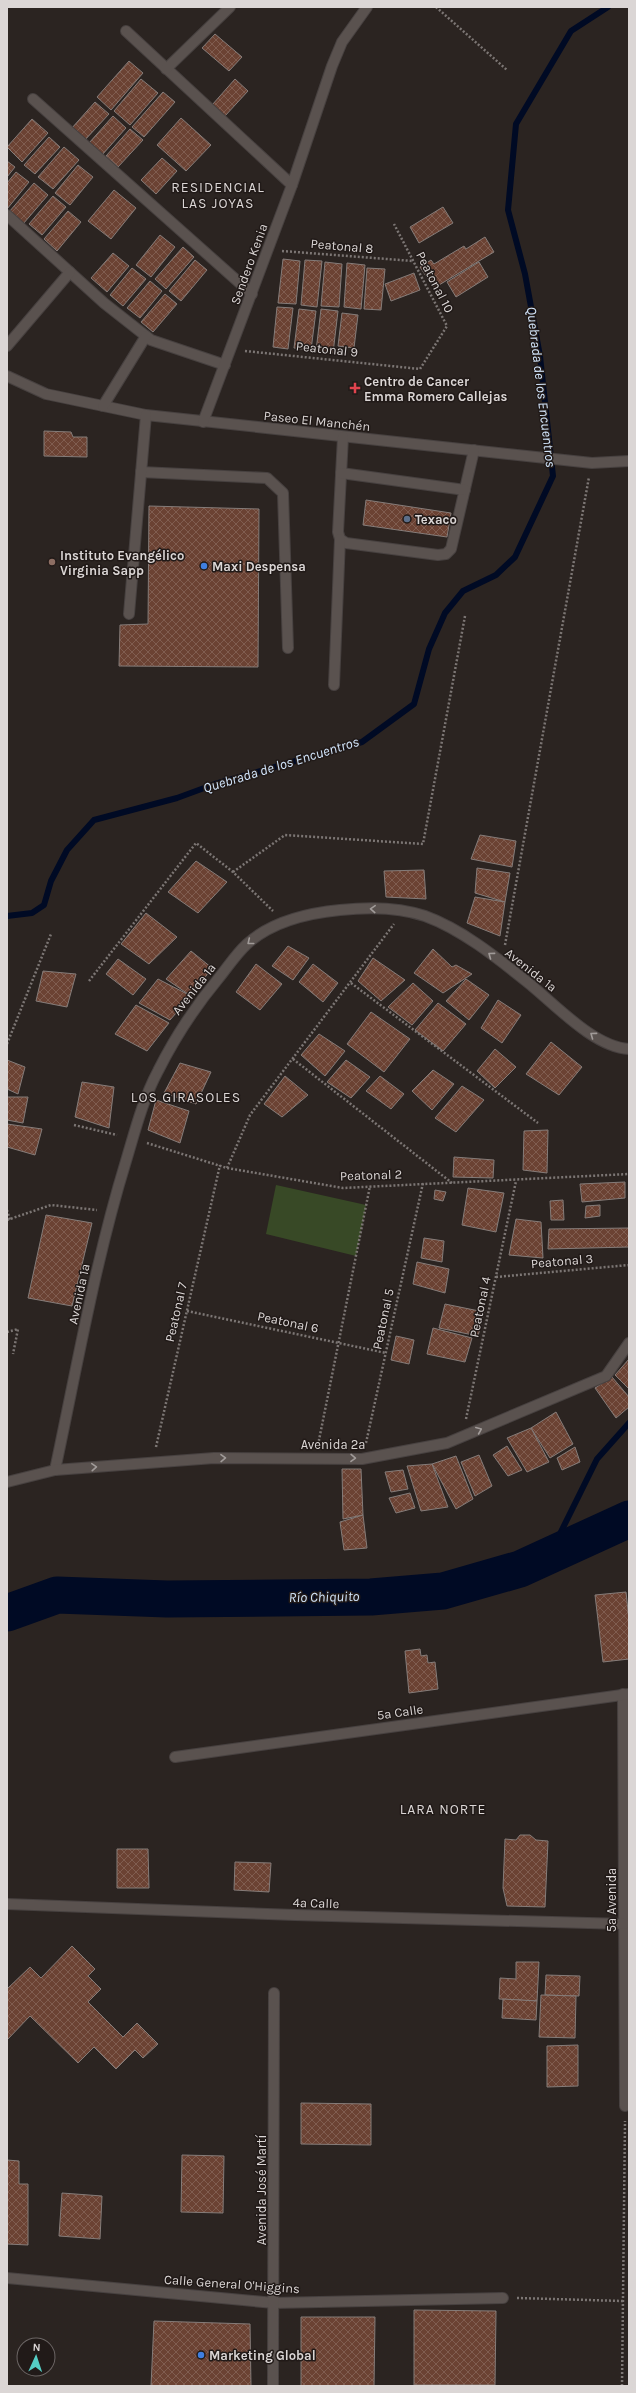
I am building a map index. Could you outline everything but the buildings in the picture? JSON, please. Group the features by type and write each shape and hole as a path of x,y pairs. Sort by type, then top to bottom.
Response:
{"street":[{"path":"166,69 230,7"},
{"name":"Sendero Kenia","path":"203,422 292,185 342,42 367,7"},
{"path":"126,31 292,185"},
{"path":"33,99 252,294"},
{"path":"7,215 104,303 151,340 225,365"},
{"path":"7,346 70,272"},
{"path":"103,406 146,336"},
{"name":"Paseo El Manchén","path":"7,376 46,394 146,415 592,463 629,461"},
{"path":"129,614 146,415"},
{"path":"334,685 340,539 338,532 343,437"},
{"path":"340,539 346,543 438,555 446,554 451,548 474,450"},
{"path":"141,472 267,478 283,492 288,648"},
{"path":"341,473 465,490"},
{"name":"Avenida 1a","path":"55,1470 110,1212 156,1073 188,1016 247,944 265,931 313,913 355,908 404,911 425,916 449,926 502,963 595,1037 613,1046 629,1049"},
{"name":"Avenida 2a","path":"7,1482 55,1470 214,1458 362,1459 447,1443 606,1376 629,1343"},
{"name":"5a Calle","path":"175,1757 626,1694"},
{"name":"5a Avenida","path":"625,2106 624,1924 626,1694"},
{"name":"4a Calle","path":"7,1904 295,1915 624,1924"},
{"name":"Avenida José Martí","path":"273,2386 274,1993"},
{"name":"Calle General O'Higgins","path":"7,2278 274,2302 503,2298"}],"path":[{"path":"436,7 507,70"},
{"name":"Peatonal 10","path":"394,224 446,326 420,369"},
{"name":"Peatonal 8","path":"268,250 414,262"},
{"name":"Peatonal 9","path":"231,350 420,369"},
{"path":"502,963 592,463"},
{"path":"233,872 285,835 423,844 465,616"},
{"path":"88,981 196,843 233,872 285,923"},
{"path":"227,1168 250,1115 404,911"},
{"path":"7,1044 51,934"},
{"path":"351,983 538,1123"},
{"path":"293,1059 453,1183"},
{"name":"Peatonal 2","path":"74,1125 133,1139 227,1168 343,1188 516,1181 629,1174"},
{"name":"Peatonal 7","path":"153,1463 220,1165"},
{"name":"Peatonal 4","path":"462,1437 516,1181"},
{"name":"Peatonal 5","path":"362,1459 423,1184"},
{"path":"315,1458 370,1186"},
{"path":"7,1210 8,1220 51,1205 110,1212"},
{"name":"Peatonal 3","path":"496,1277 629,1265"},
{"name":"Peatonal 6","path":"187,1311 386,1353"},
{"path":"7,1332 18,1329 13,1354"},
{"path":"622,2386 625,2106"},
{"path":"503,2298 623,2301"}],"green space":[{"path":"276,1185 366,1205 356,1256 266,1234"}],"waterway":[{"name":"Quebrada de los Encuentros","path":"7,916 32,913 44,905 51,881 67,850 94,820 177,798 215,784 362,742 414,704 429,649 445,613 463,591 496,575 515,557 553,476 540,356 525,274 508,210 516,124 571,31 608,7"},
{"path":"549,1556 597,1459 629,1423"},
{"name":"Río Chiquito","path":"7,1613 57,1595 167,1599 371,1597 443,1591 520,1569 629,1519"}],"place":[{"name":"Centro de Cancer Emma Romero Callejas","path":"355,388"},
{"name":"Texaco","path":"407,519"},
{"name":"Instituto Evangélico Virginia Sapp","path":"52,562"},
{"name":"Maxi Despensa","path":"204,566"},
{"name":"Marketing Global","path":"201,2355"}],"district":[{"name":"RESIDENCIAL LAS JOYAS","path":"218,196"},
{"name":"LOS GIRASOLES","path":"186,1097"},
{"name":"LARA NORTE","path":"443,1809"}]}
